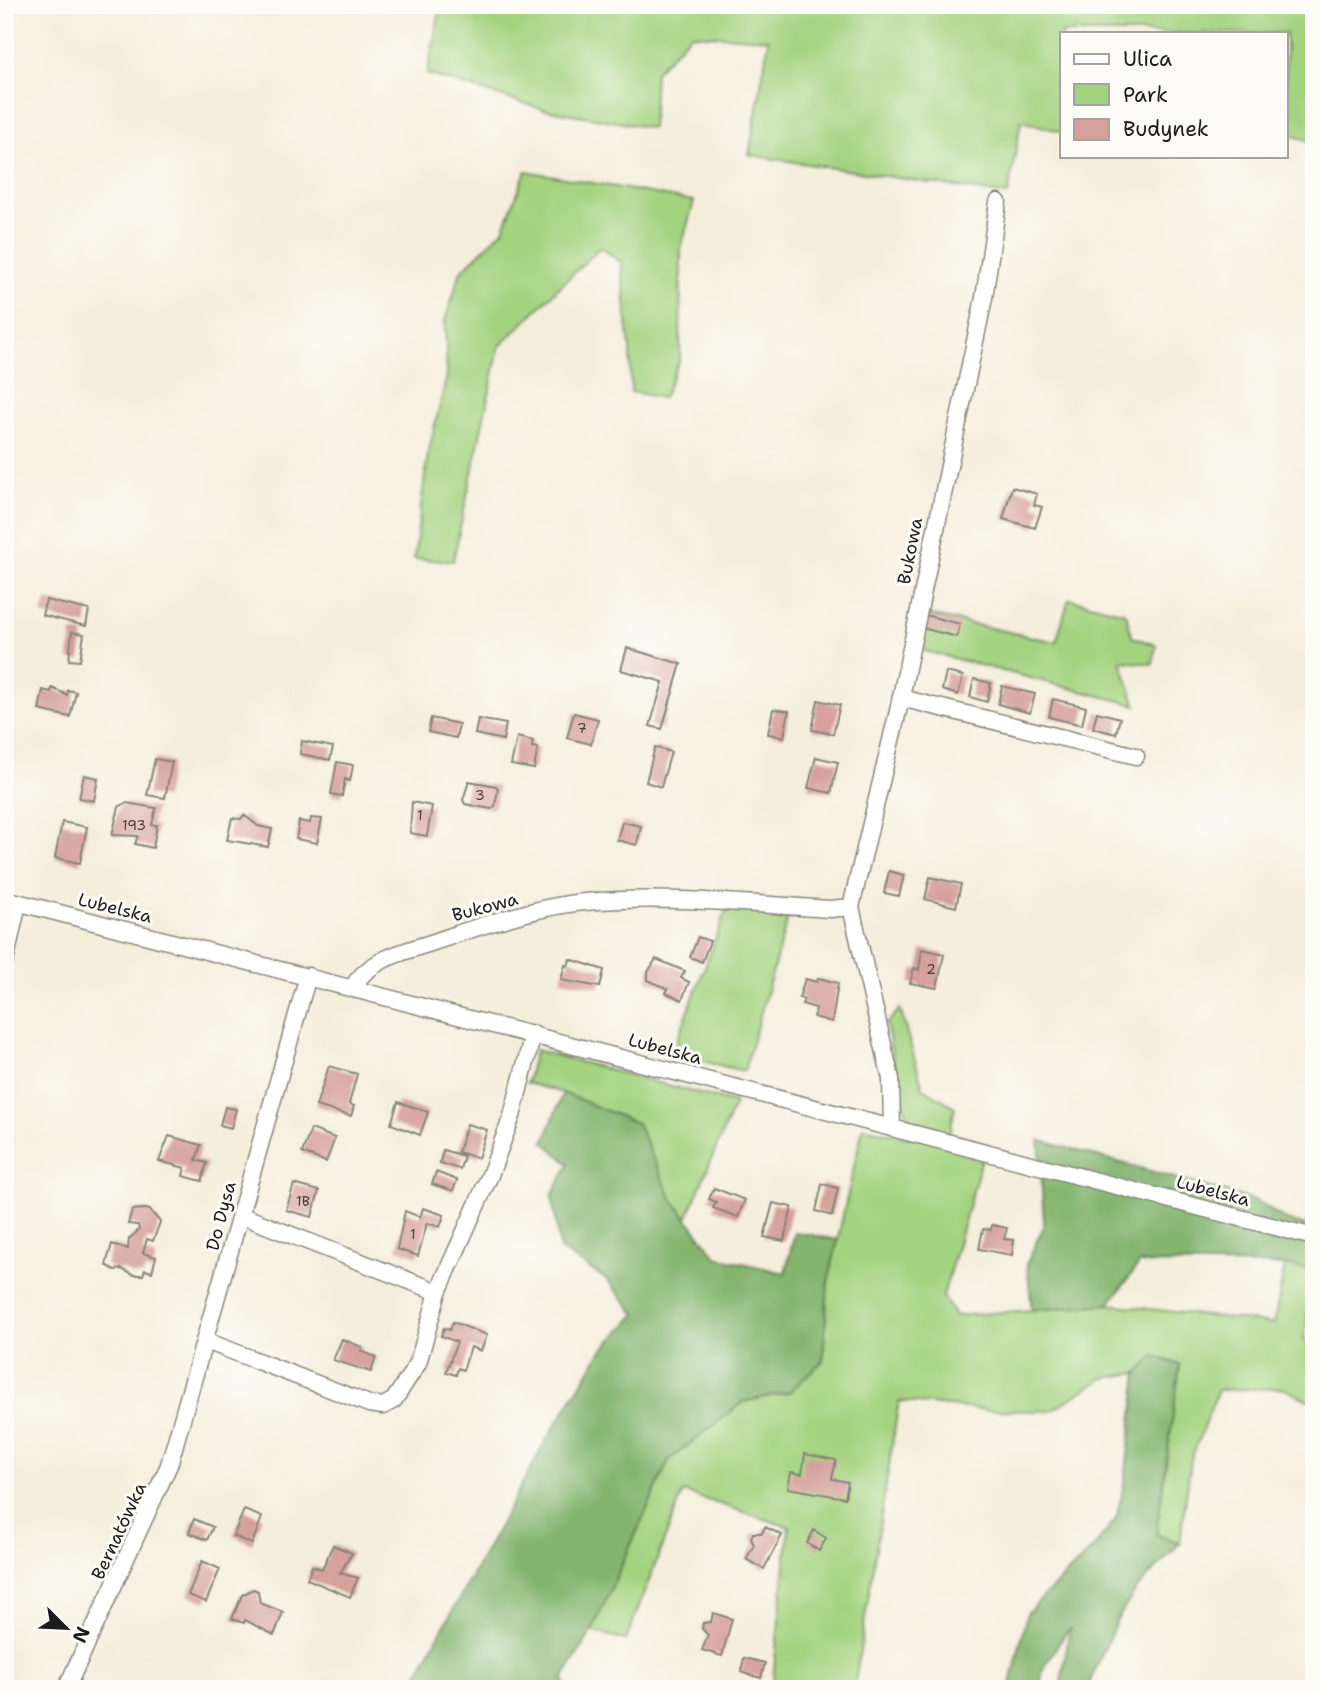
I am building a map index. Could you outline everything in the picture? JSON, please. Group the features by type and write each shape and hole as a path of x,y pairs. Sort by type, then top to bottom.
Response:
{"street":[{"name":"Bukowa","path":"892,1128 891,1079 852,907 875,818 984,298 998,202"},
{"path":"901,698 1136,756"},
{"name":"Bukowa","path":"352,988 366,970 384,958 479,927 582,902 658,900 830,909 852,907"},
{"path":"5,962 12,901"},
{"name":"Lubelska","path":"12,901 1314,1237"},
{"name":"Do Dysa","path":"169,1465 308,976"},
{"path":"206,1341 369,1404 383,1406 394,1400 418,1363 438,1292 495,1163 512,1116 533,1034"},
{"path":"240,1215 438,1292"},
{"name":"Bernatówka","path":"66,1689 169,1465"}],"green space":[{"path":"441,5 1314,5 1314,142 1288,135 1288,32 1060,32 1060,131 1021,121 1008,195 749,155 769,39 691,34 655,72 652,128 543,109 427,74"},
{"path":"526,171 694,201 681,248 680,359 663,398 631,392 630,349 621,262 600,247 499,347 453,561 414,559 428,454 447,376 445,321 461,271 503,230"},
{"path":"1069,599 1126,613 1132,637 1156,645 1153,664 1121,661 1136,705 917,649 929,615 1056,642"},
{"path":"729,903 791,907 744,1071 672,1054"},
{"path":"900,1009 923,1088 955,1107 947,1145 983,1155 943,1296 955,1316 1109,1304 1274,1324 1285,1265 1313,1271 1304,1341 1314,1347 1314,1403 1283,1388 1218,1390 1191,1459 1180,1543 1156,1534 1180,1365 1154,1356 1138,1373 1104,1378 1050,1411 987,1410 899,1401 854,1689 772,1689 789,1527 683,1492 626,1640 592,1631 669,1460 743,1402 789,1392 823,1361 828,1282 863,1127 909,1137 911,1122 902,1101 886,1024"},
{"path":"535,1050 735,1103 687,1218 672,1199 563,1093 527,1083"},
{"path":"563,1093 637,1123 672,1199 717,1257 785,1273 795,1232 838,1240 828,1282 823,1361 789,1392 743,1402 669,1460 592,1631 564,1677 565,1689 414,1689 416,1677 547,1439 602,1350 636,1314 607,1280 560,1250 552,1196 569,1164 544,1142"},
{"path":"1039,1140 1257,1201 1284,1219 1314,1229 1314,1271 1285,1265 1140,1263 1109,1304 1032,1310 1027,1263 1044,1225"},
{"path":"1154,1356 1180,1365 1156,1534 1180,1543 1136,1590 1117,1620 1087,1689 1060,1689 1070,1627 1043,1668 1040,1689 1010,1689 1027,1613 1094,1547 1116,1519 1125,1479 1138,1373"}],"building":[{"path":"1012,487 1037,494 1034,505 1042,507 1035,528 1003,519"},
{"path":"46,600 89,610 86,626 42,615"},
{"path":"925,615 960,624 957,637 922,628"},
{"path":"72,632 84,634 80,661 69,660"},
{"path":"627,648 681,664 662,729 650,726 663,682 621,670"},
{"path":"946,672 963,676 958,695 942,690"},
{"path":"974,679 991,683 987,702 970,697"},
{"path":"1002,686 1035,694 1030,713 998,704"},
{"path":"52,688 67,695 68,690 76,692 70,717 39,710 43,690 51,692"},
{"path":"1053,699 1086,707 1082,725 1049,717"},
{"path":"818,700 840,705 833,734 812,730"},
{"path":"773,709 789,711 784,737 768,734"},
{"path":"1097,712 1120,718 1116,734 1093,728"},
{"path":"574,713 598,719 591,744 567,738"},
{"path":"431,718 459,724 456,738 428,732"},
{"path":"478,719 506,724 503,740 475,734"},
{"path":"517,737 533,741 532,747 538,748 534,769 511,765"},
{"path":"302,741 333,747 330,760 300,754"},
{"path":"655,747 671,752 661,787 646,782"},
{"path":"816,757 838,762 831,793 808,788"},
{"path":"155,759 172,762 165,798 147,795"},
{"path":"337,762 353,765 350,781 345,779 342,796 331,794"},
{"path":"84,775 98,778 94,801 79,798"},
{"path":"469,781 496,786 498,789 495,806 491,809 465,804 463,800"},
{"path":"412,802 432,806 427,836 410,833"},
{"path":"126,803 156,808 152,825 157,825 153,848 135,844 138,836 112,835 119,807"},
{"path":"244,815 258,826 272,829 268,847 227,840 232,818 241,819"},
{"path":"311,818 322,819 317,843 296,839 299,821 310,823"},
{"path":"62,822 87,827 80,863 55,858"},
{"path":"622,822 641,826 637,845 617,840"},
{"path":"889,871 904,875 899,896 884,893"},
{"path":"930,877 961,884 956,907 925,899"},
{"path":"698,937 710,941 702,962 690,957"},
{"path":"922,949 944,954 937,988 910,983 914,968 919,970"},
{"path":"570,959 604,970 600,987 561,980 565,965 568,966"},
{"path":"656,959 685,971 681,978 689,982 682,1000 666,993 668,989 648,980 648,972"},
{"path":"818,978 838,983 832,1022 814,1017 816,1008 802,1004 804,999 799,998 805,979 817,982"},
{"path":"329,1066 357,1074 349,1104 354,1106 351,1116 316,1106"},
{"path":"398,1102 428,1112 420,1135 391,1124"},
{"path":"225,1107 236,1109 231,1128 220,1125"},
{"path":"467,1124 487,1130 478,1158 458,1152"},
{"path":"311,1129 335,1138 326,1162 302,1153"},
{"path":"169,1136 201,1145 196,1160 207,1163 202,1181 183,1176 185,1168 159,1161"},
{"path":"443,1150 464,1156 460,1169 440,1163"},
{"path":"436,1172 457,1180 453,1191 432,1184"},
{"path":"294,1184 319,1191 312,1217 286,1210"},
{"path":"822,1184 838,1188 832,1216 816,1211"},
{"path":"714,1188 745,1200 738,1217 713,1208 716,1202 709,1199"},
{"path":"773,1203 792,1207 784,1241 764,1237"},
{"path":"423,1208 444,1215 440,1227 427,1223 418,1256 397,1249 405,1211 420,1217"},
{"path":"132,1210 150,1210 160,1222 153,1241 147,1239 143,1253 156,1257 152,1272 145,1270 143,1275 133,1275 106,1265 112,1244 128,1249 129,1239 139,1230 138,1225 128,1224"},
{"path":"992,1225 1007,1228 1004,1239 1014,1240 1012,1255 979,1249 983,1229 991,1230"},
{"path":"453,1322 487,1335 481,1351 471,1347 463,1370 458,1368 456,1375 446,1372 457,1342 441,1336 444,1328 450,1330"},
{"path":"342,1339 362,1347 361,1351 376,1357 371,1372 333,1360"},
{"path":"805,1454 836,1460 832,1479 848,1482 845,1498 788,1488 791,1472 802,1474"},
{"path":"244,1510 262,1517 252,1544 233,1536"},
{"path":"194,1519 213,1527 207,1540 189,1533"},
{"path":"765,1527 782,1535 764,1569 746,1559 754,1545 751,1538 753,1533 762,1533"},
{"path":"814,1530 826,1538 819,1551 807,1543"},
{"path":"333,1545 352,1553 340,1573 358,1578 350,1597 307,1579 312,1566 322,1569"},
{"path":"202,1561 220,1569 206,1602 188,1595"},
{"path":"253,1589 258,1591 260,1603 283,1612 274,1635 245,1620 244,1623 232,1619 242,1595"},
{"path":"713,1613 732,1619 722,1656 702,1650 708,1635 702,1629 703,1623 711,1622"},
{"path":"744,1658 765,1663 761,1678 741,1672"}]}
